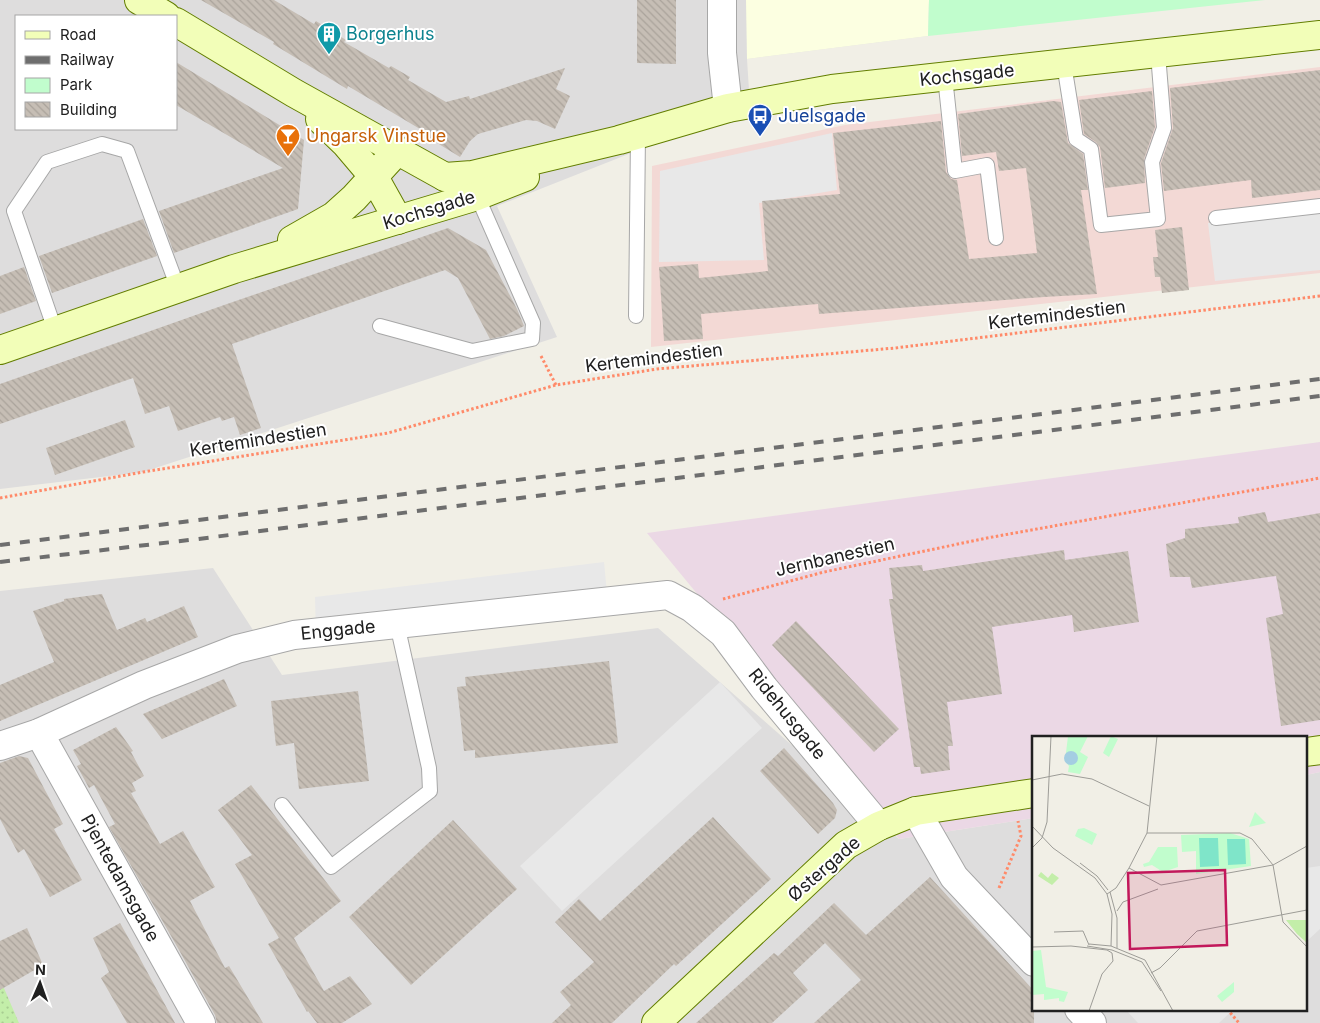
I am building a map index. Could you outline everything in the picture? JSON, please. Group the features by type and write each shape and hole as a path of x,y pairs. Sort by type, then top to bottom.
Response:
{"main road":[{"path":"139,0 164,15"},
{"path":"178,23 294,93 445,177 443,206"},
{"name":"Kochsgade","path":"0,350 234,269 443,206 474,186 728,108 832,90 1320,35"},
{"path":"294,93 346,144 374,176 398,220"},
{"name":"Kochsgade","path":"234,269 309,232 334,216 354,198 397,151"},
{"name":"Kochsgade","path":"445,177 474,186"},
{"name":"Østergade","path":"656,1023 846,845 879,826 916,811 1023,795"}],"street":[{"path":"722,0 722,54 728,108"},
{"name":"Enggade","path":"0,746 39,733 144,685 237,649 294,635 668,595 692,608"},
{"name":"Ridehusgade","path":"692,608 723,633 764,688 879,826"},
{"name":"Pjentedamsgade","path":"39,733 201,1023"},
{"path":"916,811 954,877 1032,960"},
{"path":"1080,1010 1092,1023"}],"lane":[{"path":"1064,64 1076,139 1091,149 1101,225 1158,219 1152,162 1164,128 1158,54"},
{"path":"944,77 955,170 987,165 996,238"},
{"path":"629,137 636,316"},
{"path":"55,330 14,211 47,162 102,144 127,151 178,288"},
{"path":"380,326 472,351 532,339 533,323 474,186"},
{"path":"1216,218 1320,206"},
{"path":"282,805 331,868 430,791 429,768 396,624"}],"path":[{"name":"Kertemindestien","path":"0,498 144,472 388,433 556,384 657,369 895,348 1320,296"},
{"path":"532,339 556,384"},
{"name":"Jernbanestien","path":"692,608 824,572 987,538 1320,478"},
{"path":"988,914 1021,836 1023,795"},
{"path":"1228,1010 1239,1023"}],"shaded area":[{"path":"0,0 929,0 928,36 747,59 750,106 497,206 557,337 143,472 0,489"},
{"path":"746,0 929,0 928,36 747,59"},
{"path":"1320,67 1320,273 651,347 652,166 845,125"},
{"path":"832,133 837,190 759,203 764,260 659,262 660,171"},
{"path":"1320,209 1320,270 1215,281 1208,223"},
{"path":"1320,442 1320,772 1308,775 1308,736 1032,736 1032,818 899,839 647,533"},
{"path":"604,562 608,604 316,634 315,597"},
{"path":"213,568 282,675 658,628 899,839 1032,818 1032,1010 1308,1010 1308,775 1320,772 1320,1023 0,1023 0,591"},
{"path":"720,682 762,728 562,911 520,866"},
{"path":"1320,866 1320,929 1308,940 1308,868"},
{"path":"1126,1010 1233,1010 1219,1023 1138,1023"}],"green space":[{"path":"929,0 1265,0 928,36"},
{"path":"0,979 19,1023 0,1023"}],"building":[{"path":"201,0 274,0 314,24 316,21 346,40 344,42 389,68 391,66 410,77 408,80 446,102 469,96 470,99 565,68 556,89 570,96 555,129 537,121 526,120 478,134 470,141 460,157 429,138 430,135 348,86 347,89 273,44 274,42"},
{"path":"637,0 676,0 676,64 637,63"},
{"path":"178,63 304,140 298,209 174,253 159,211 283,168 178,106"},
{"path":"1320,70 1320,190 1252,198 1251,180 1164,191 1161,163 1173,128 1170,88"},
{"path":"1152,91 1155,127 1144,159 1145,183 1105,188 1100,147 1084,134 1079,100"},
{"path":"1053,101 1061,102 1068,143 1083,154 1088,190 1081,190 1097,294 819,314 818,304 701,314 703,339 664,341 659,267 698,264 699,278 768,271 762,201 840,194 833,133 941,121 946,172 951,179 957,180 969,259 1037,253 1026,168 999,171 996,152 962,156 958,114"},
{"path":"143,219 157,256 52,293 39,256"},
{"path":"1182,227 1189,290 1162,293 1160,277 1155,277 1153,257 1158,257 1155,230"},
{"path":"448,228 486,250 524,326 504,336 490,339 458,278 445,270 232,344 261,428 240,435 234,417 222,421 220,417 178,431 169,406 145,414 133,378 0,424 0,384"},
{"path":"24,267 36,301 0,314 0,276"},
{"path":"125,420 135,447 55,475 46,448"},
{"path":"1265,512 1268,522 1320,513 1320,720 1281,726 1266,618 1283,614 1276,576 1192,588 1190,577 1170,577 1166,544 1185,538 1185,529 1239,523 1238,517"},
{"path":"1064,550 1065,560 1128,551 1139,622 1074,632 1072,615 992,627 1002,694 947,702 953,746 948,746 950,770 921,774 920,767 914,767 889,599 893,599 889,568 922,565 923,571"},
{"path":"102,594 117,630 145,618 147,622 184,606 198,637 0,721 0,685 54,662 33,611 64,601 64,599"},
{"path":"796,621 899,729 874,752 772,645"},
{"path":"609,661 618,743 475,758 475,750 464,751 457,687 466,686 465,677"},
{"path":"224,679 237,706 162,739 143,714"},
{"path":"358,691 369,781 299,789 294,743 276,746 271,701"},
{"path":"116,727 133,751 131,752 144,776 132,783 136,791 131,793 160,844 183,831 215,887 190,901 225,968 229,966 263,1023 217,1023 215,1015 109,827 115,824 94,785 89,788 77,766 81,764 73,750"},
{"path":"784,748 833,803 837,810 835,818 818,834 760,771"},
{"path":"19,756 28,758 63,824 54,829 82,880 50,897 24,849 18,853 0,819 0,763"},
{"path":"251,785 341,901 294,938 324,991 350,976 372,1004 342,1023 317,1023 307,1012 268,944 279,938 235,864 252,855 218,810"},
{"path":"713,817 771,879 676,966 674,964 612,1023 552,1023 571,1005 560,992 594,962 555,922 579,899 600,921"},
{"path":"453,820 517,889 411,985 349,917"},
{"path":"930,877 1032,989 1034,1023 814,1023 861,980 825,943 793,973 808,990 772,1023 696,1023 774,953 778,956 834,903 866,935"},
{"path":"120,923 175,1023 127,1023 101,978 109,972 93,938"},
{"path":"27,928 43,965 0,990 0,941"}],"railway":[{"path":"0,545 1320,379"},
{"path":"0,562 198,539 1320,396"}],"place":[{"name":"Borgerhus","path":"329,55"},
{"name":"Juelsgade","path":"760,137"},
{"name":"Ungarsk Vinstue","path":"288,157"}]}
